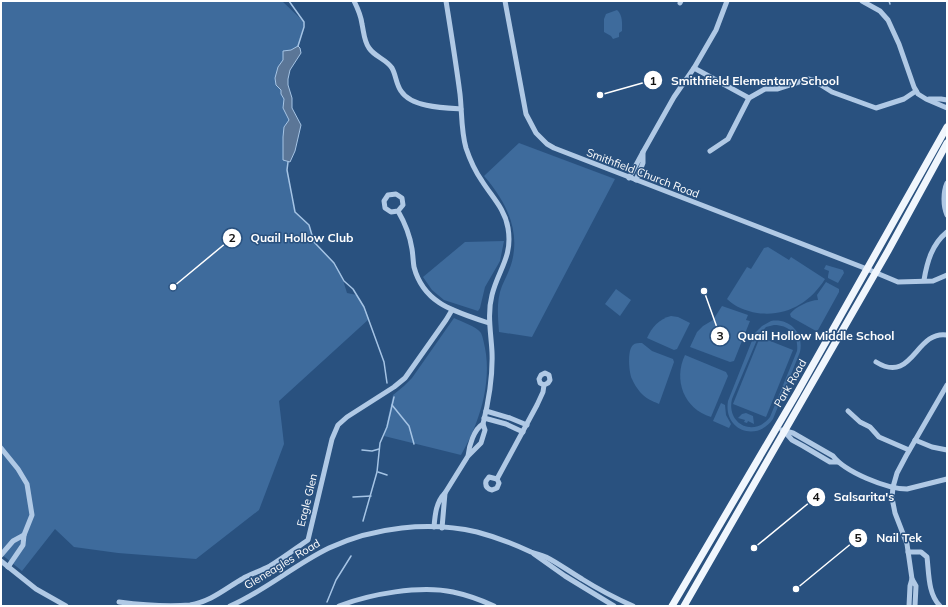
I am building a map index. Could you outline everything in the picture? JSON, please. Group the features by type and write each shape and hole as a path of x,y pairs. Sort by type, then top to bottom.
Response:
{"main road":[{"name":"Park Road","path":"672,606 777,427 947,127"},
{"name":"Park Road","path":"684,606 875,273 947,143"}],"street":[{"path":"354,1 360,16 365,40 369,48 391,67 395,74 397,85 404,96 420,104 461,109"},
{"path":"434,527 439,502 468,456 481,443 485,430 483,424 491,387 492,367 489,323 490,308 492,293 507,257 509,241 503,211 482,182 471,162 464,136 458,79 446,1"},
{"name":"Smithfield Church Road","path":"505,1 524,108 532,128 540,138 554,148 898,282 936,280 947,275"},
{"path":"629,178 674,97 694,68 716,30 727,1"},
{"path":"862,1 880,11 888,20 899,44 916,91 926,99 947,108"},
{"path":"694,68 749,98"},
{"path":"710,152 728,139 749,98 765,89 777,89 808,79 813,80 832,92 876,108 904,99 916,91"},
{"path":"926,99 938,98 947,100"},
{"path":"636,180 644,163 643,152"},
{"path":"947,183 945,187 944,203 947,215"},
{"path":"398,211 408,231 414,266 420,283 430,296 436,302 452,310 489,323"},
{"path":"924,280 926,268 933,248 938,240 947,232"},
{"name":"Eagle Glen","path":"119,602 153,606 176,606 190,605 204,601 222,593 242,578 269,566 308,540 332,439 338,425 347,417 394,387 405,378 452,310"},
{"path":"876,362 889,368 900,368 930,339 940,334 947,334"},
{"path":"915,606 916,586 912,579 907,544 895,513 892,498 893,487 909,450 947,384"},
{"path":"497,479 527,425 543,392 544,385"},
{"path":"486,411 527,425"},
{"path":"848,411 860,422 870,427 879,437 909,450"},
{"path":"484,418 510,425 523,432"},
{"path":"468,456 468,448 478,427 483,424"},
{"path":"777,427 785,431 792,440 830,462 838,462 870,480 893,487 907,489 947,479"},
{"path":"916,440 932,447 947,450"},
{"path":"1,448 18,469 27,484 32,515 24,535 23,545 8,567"},
{"path":"442,528 445,493"},
{"name":"Gleneagles Road","path":"230,606 306,560 335,545 383,531 408,527 434,527 464,530 504,540 546,557 594,586 633,606"},
{"path":"1,555 13,541 24,535"},
{"name":"Gleneagles Road","path":"532,552 548,564 614,606"},
{"path":"908,552 920,552 928,557 932,593 935,601 940,606"},
{"path":"1,561 36,589 66,606"},
{"path":"909,606 910,586 912,579"},
{"path":"339,606 376,595 425,589 466,595 494,606"}],"shaded area":[{"path":"1,1 282,1 304,22 299,45 299,53 284,74 290,113 299,126 287,166 291,196 295,212 309,225 314,242 334,263 341,274 347,293 357,295 369,319 279,401 284,444 259,510 196,559 118,553 74,547 55,529 22,571 1,554"},
{"path":"617,10 621,17 622,31 619,33 619,37 613,39 604,32 604,19 606,14"},
{"path":"298,46 301,53 290,70 288,85 292,98 292,108 301,125 295,151 290,162 283,160 284,127 289,120 283,108 284,99 281,94 281,90 276,85 275,78 278,67 283,60 283,51 291,50"},
{"path":"519,143 615,179 532,337 499,332 499,297 513,257 514,234 512,224 504,204 484,176"},
{"path":"504,241 500,261 485,287 478,311 444,300 432,290 423,277 465,242"},
{"path":"768,247 789,260 791,257 825,279 819,288 805,301 787,310 768,314 749,311 727,299 747,267 751,269 764,248"},
{"path":"826,265 843,270 844,273 838,283 828,278 829,271 824,269"},
{"path":"826,282 839,289 839,292 818,330 816,331 791,317 790,314 803,304 818,300 817,295"},
{"path":"616,289 631,300 620,316 605,304"},
{"path":"722,306 748,315 746,320 750,321 734,361 730,362 690,347 697,332 713,320"},
{"path":"671,316 678,317 690,323 677,349 674,350 647,338 656,324"},
{"path":"454,318 472,326 481,333 487,362 487,376 482,403 473,430 461,455 384,436 393,395 412,378"},
{"path":"771,321 790,324 798,333 801,345 800,352 773,419 766,426 758,430 742,430 736,426 731,419 728,411 728,401 755,333 762,326","holes":["774,325 789,329 795,336 797,351 770,417 764,423 756,427 743,425 737,421 733,415 731,408 732,399 759,335 766,327"]},
{"path":"760,337 793,350 766,417 733,404"},
{"path":"637,343 642,343 652,351 673,359 674,362 659,404 642,394 631,376 629,362 631,348"},
{"path":"685,355 726,372 728,376 711,417 694,407 683,392 680,374"},
{"path":"721,403 725,405 726,415 731,424 729,428 713,421"},
{"path":"746,413 753,416 754,424 748,421 747,423 744,422 745,420 738,418 742,414"}],"waterway":[{"path":"289,1 304,22 304,27 298,46"},
{"path":"288,162 287,170 295,212 309,225 314,242 334,263 344,281 353,289 364,307 384,362 387,383"},
{"path":"363,521 377,472 380,443 387,427 394,397"},
{"path":"392,405 409,426 414,444"},
{"path":"362,450 372,451 379,449"},
{"path":"378,472 387,475"},
{"path":"353,497 371,496"},
{"path":"327,602 336,580 351,556"}],"place":[{"name":"Smithfield Elementary School","path":"600,95"},
{"name":"Quail Hollow Club","path":"173,287"},
{"name":"Quail Hollow Middle School","path":"704,291"},
{"name":"Salsarita's","path":"754,548"},
{"name":"Nail Tek","path":"796,589"}]}
